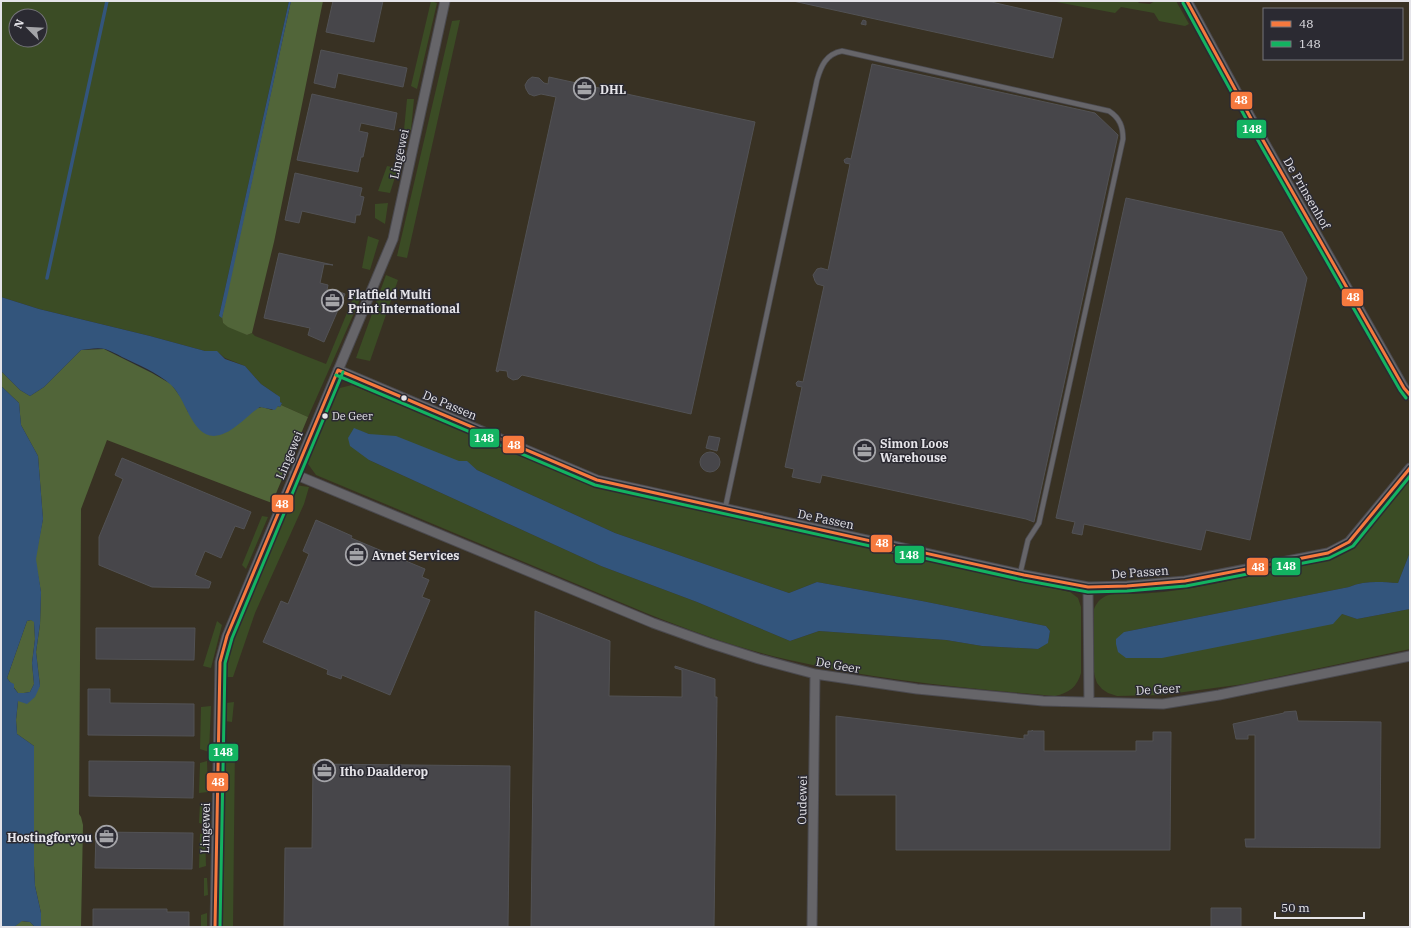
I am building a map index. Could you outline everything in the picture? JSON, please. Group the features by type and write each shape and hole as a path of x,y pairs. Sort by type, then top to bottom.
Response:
{"street":[{"name":"Lingewei","path":"215,927 220,662 227,636 393,239 445,1"},
{"name":"De Prinsenhof","path":"1187,1 1264,142 1404,388 1410,395"},
{"name":"De Passen","path":"338,370 597,480 1020,574 1088,587 1127,586 1185,581 1328,553 1349,542 1410,468"},
{"name":"De Geer","path":"294,474 653,623 760,659 815,674 917,690 1043,701 1163,704 1219,695 1410,656"},
{"path":"1088,587 1089,702"},
{"name":"Oudewei","path":"812,927 815,674"}],"lane":[{"path":"725,509 817,80 820,69 827,59 835,52 842,51 1109,111 1118,119 1123,131 1122,147 1039,523 1028,540 1020,574"}],"shaded area":[{"path":"290,1 1410,1 1410,927 60,927 60,509 89,433 204,370"}],"green space":[{"path":"1,1 289,1 219,316 222,317 223,323 247,335 252,333 255,336 326,364 356,291 362,295 308,417 281,405 282,403 277,395 261,384 245,366 225,358 219,353 205,351 39,309 1,297"},
{"path":"291,1 323,1 274,242 252,333 247,335 228,327 223,323 222,317"},
{"path":"431,1 437,3 417,89 411,86"},
{"path":"1051,1 1137,1 1139,3 1150,4 1155,1 1176,1 1189,24 1185,26 1159,21 1154,13 1121,7 1115,13"},
{"path":"460,20 407,258 397,256 452,21"},
{"path":"407,99 414,99 411,130 404,130"},
{"path":"387,166 398,168 390,193 378,191"},
{"path":"388,203 385,224 375,218 375,204"},
{"path":"368,236 379,240 370,270 362,268"},
{"path":"386,275 398,280 370,361 356,358"},
{"path":"104,349 171,384 182,399 188,412 262,407 272,410 278,406 280,407 281,405 308,417 272,503 107,440 81,509 79,814 83,825 81,927 41,927 41,913 35,886 34,866 34,746 17,734 16,720 18,701 40,686 36,652 40,624 41,592 35,559 43,519 38,456 21,425 19,403 1,386 1,371 20,390 30,396 44,387 81,350"},
{"path":"352,385 596,486 1070,592 1078,598 1081,607 1081,673 1072,689 1055,696 886,678 852,673 767,655 714,639 663,620 316,475 308,464 308,451 333,394 340,388","holes":["354,429 459,462 467,462 477,470 615,533 789,593 817,582 922,601 1046,626 1050,631 1048,642 1038,649 982,646 946,640 819,631 790,641 697,602 601,566 369,460"]},
{"path":"1410,477 1410,552 1398,583 1361,583 1349,587 1124,632 1342,614 1357,619 1410,609 1410,649 1244,684 1162,695 1117,696 1108,693 1097,683 1094,672 1094,609 1097,603 1105,596 1115,594 1163,592 1193,588 1337,557 1352,548"},
{"path":"295,485 309,487 304,504 255,613 233,677 225,677 227,648"},
{"path":"262,516 268,517 246,569 242,565"},
{"path":"27,621 34,621 35,639 32,663 34,684 30,692 18,693 7,678"},
{"path":"217,621 222,625 211,668 203,666"},
{"path":"234,702 232,722 225,721 226,703"},
{"path":"211,706 209,752 200,749 201,707"},
{"path":"235,742 233,927 222,927 224,745"},
{"path":"207,761 208,792 199,793 200,763"},
{"path":"200,804 208,805 206,824 199,823"},
{"path":"200,834 205,834 206,866 199,868"},
{"path":"204,878 207,878 208,895 204,896"},
{"path":"207,913 207,927 201,927 201,915"},
{"path":"21,921 30,922 35,927 14,927"}],"water":[{"path":"289,1 291,1 222,318 219,316"},
{"path":"1,297 39,309 205,351 217,351 225,359 245,366 261,384 280,397 280,402 282,403 280,407 278,406 275,410 260,407 233,429 221,435 214,436 206,434 194,423 176,390 170,384 160,376 147,369 105,349 99,348 81,350 44,387 30,396 20,390 1,371"},
{"path":"1,386 19,403 21,425 38,456 43,519 36,559 41,592 40,624 36,652 40,686 35,697 27,704 18,701 16,720 17,734 34,746 34,866 35,886 41,913 41,927 35,927 30,922 22,921 14,927 1,927","holes":["31,620 34,622 35,639 32,663 34,684 30,692 18,693 14,688 14,684 7,678 27,621"]},
{"path":"354,428 369,434 396,436 459,461 467,461 477,470 615,533 789,593 817,582 922,601 1046,626 1050,631 1048,643 1038,649 982,646 946,640 819,631 790,641 697,602 601,566 369,460 350,446 348,438"},
{"path":"1410,552 1410,609 1357,619 1342,614 1333,624 1162,658 1126,658 1118,652 1116,639 1124,632 1349,587 1361,583 1398,583"}],"building":[{"path":"333,1 383,1 374,42 326,32"},
{"path":"793,1 987,1 1062,18 1053,58"},
{"path":"863,20 866,21 866,25 861,24"},
{"path":"321,50 407,68 403,87 338,73 335,88 314,83"},
{"path":"872,64 1095,113 1118,135 1034,522 822,475 820,483 792,477 794,469 785,467 802,387 797,386 796,383 798,381 803,382 824,286 817,284 813,275 817,269 821,268 828,270 850,164 845,163 844,160 847,158 851,159"},
{"path":"532,77 539,78 544,83 548,84 549,77 755,122 691,414 522,375 518,379 513,380 508,377 507,371 496,371 556,97 541,94 534,96 529,94 525,85"},
{"path":"312,94 397,113 394,130 361,123 359,131 368,133 358,172 297,160"},
{"path":"295,173 362,188 360,196 364,197 360,215 356,215 355,223 302,211 299,223 285,220"},
{"path":"1126,198 1282,232 1307,278 1250,540 1206,530 1201,550 1084,524 1082,535 1072,533 1075,522 1056,518"},
{"path":"279,253 333,265 324,264 320,283 328,285 327,290 334,292 335,290 345,294 324,342 308,335 310,328 264,318"},
{"path":"709,436 720,438 717,451 706,448"},
{"path":"710,452 717,455 720,462 717,469 710,472 703,469 700,462 703,455"},
{"path":"122,458 251,512 244,529 235,526 221,558 205,551 195,575 211,582 209,588 152,587 99,565 99,537 123,479 115,475"},
{"path":"316,520 352,536 351,538 425,569 422,577 429,580 422,597 430,600 390,695 342,675 341,679 327,674 328,670 263,642 281,601 288,604 309,554 303,551"},
{"path":"535,611 610,641 609,696 682,697 682,670 675,668 675,666 715,679 715,697 717,697 714,927 531,927"},
{"path":"96,628 195,628 194,660 96,659"},
{"path":"88,689 110,689 110,703 194,704 194,736 88,735"},
{"path":"1296,711 1298,721 1381,722 1380,848 1246,847 1245,839 1255,839 1255,735 1248,735 1248,739 1236,739 1233,724 1284,712"},
{"path":"836,716 1024,739 1024,735 1028,735 1028,731 1044,731 1044,751 1136,751 1136,741 1153,741 1153,732 1171,732 1170,850 896,850 896,795 836,795"},
{"path":"89,761 194,762 193,798 89,796"},
{"path":"313,764 510,766 508,927 284,927 285,848 312,848"},
{"path":"96,832 193,833 192,869 95,868"},
{"path":"1211,908 1241,908 1241,927 1211,927"},
{"path":"93,909 167,909 167,912 189,912 189,927 93,927"}],"waterway":[{"path":"47,278 107,1"}],"transit line":[{"name":"48","path":"1187,1 1260,135 1404,388 1410,395"},
{"name":"148","path":"1183,3 1256,137 1400,390 1406,398"},
{"name":"48","path":"338,370 597,480 1024,575 1088,587 1127,586 1185,581 1328,553 1349,542 1410,468"},
{"name":"48","path":"215,927 220,662 227,636 338,370"},
{"name":"148","path":"220,927 225,663 232,638 343,372"},
{"name":"148","path":"336,375 595,485 1023,580 1088,592 1127,591 1186,586 1329,558 1353,546 1410,476"}],"place":[{"name":"DHL","path":"584,89"},
{"name":"Flatfield Multi Print International","path":"332,301"},
{"name":"De Geer","path":"325,416"},
{"name":"Simon Loos Warehouse","path":"865,450"},
{"name":"Avnet Services","path":"357,555"},
{"name":"Itho Daalderop","path":"324,771"},
{"name":"Hostingforyou","path":"107,837"}]}
